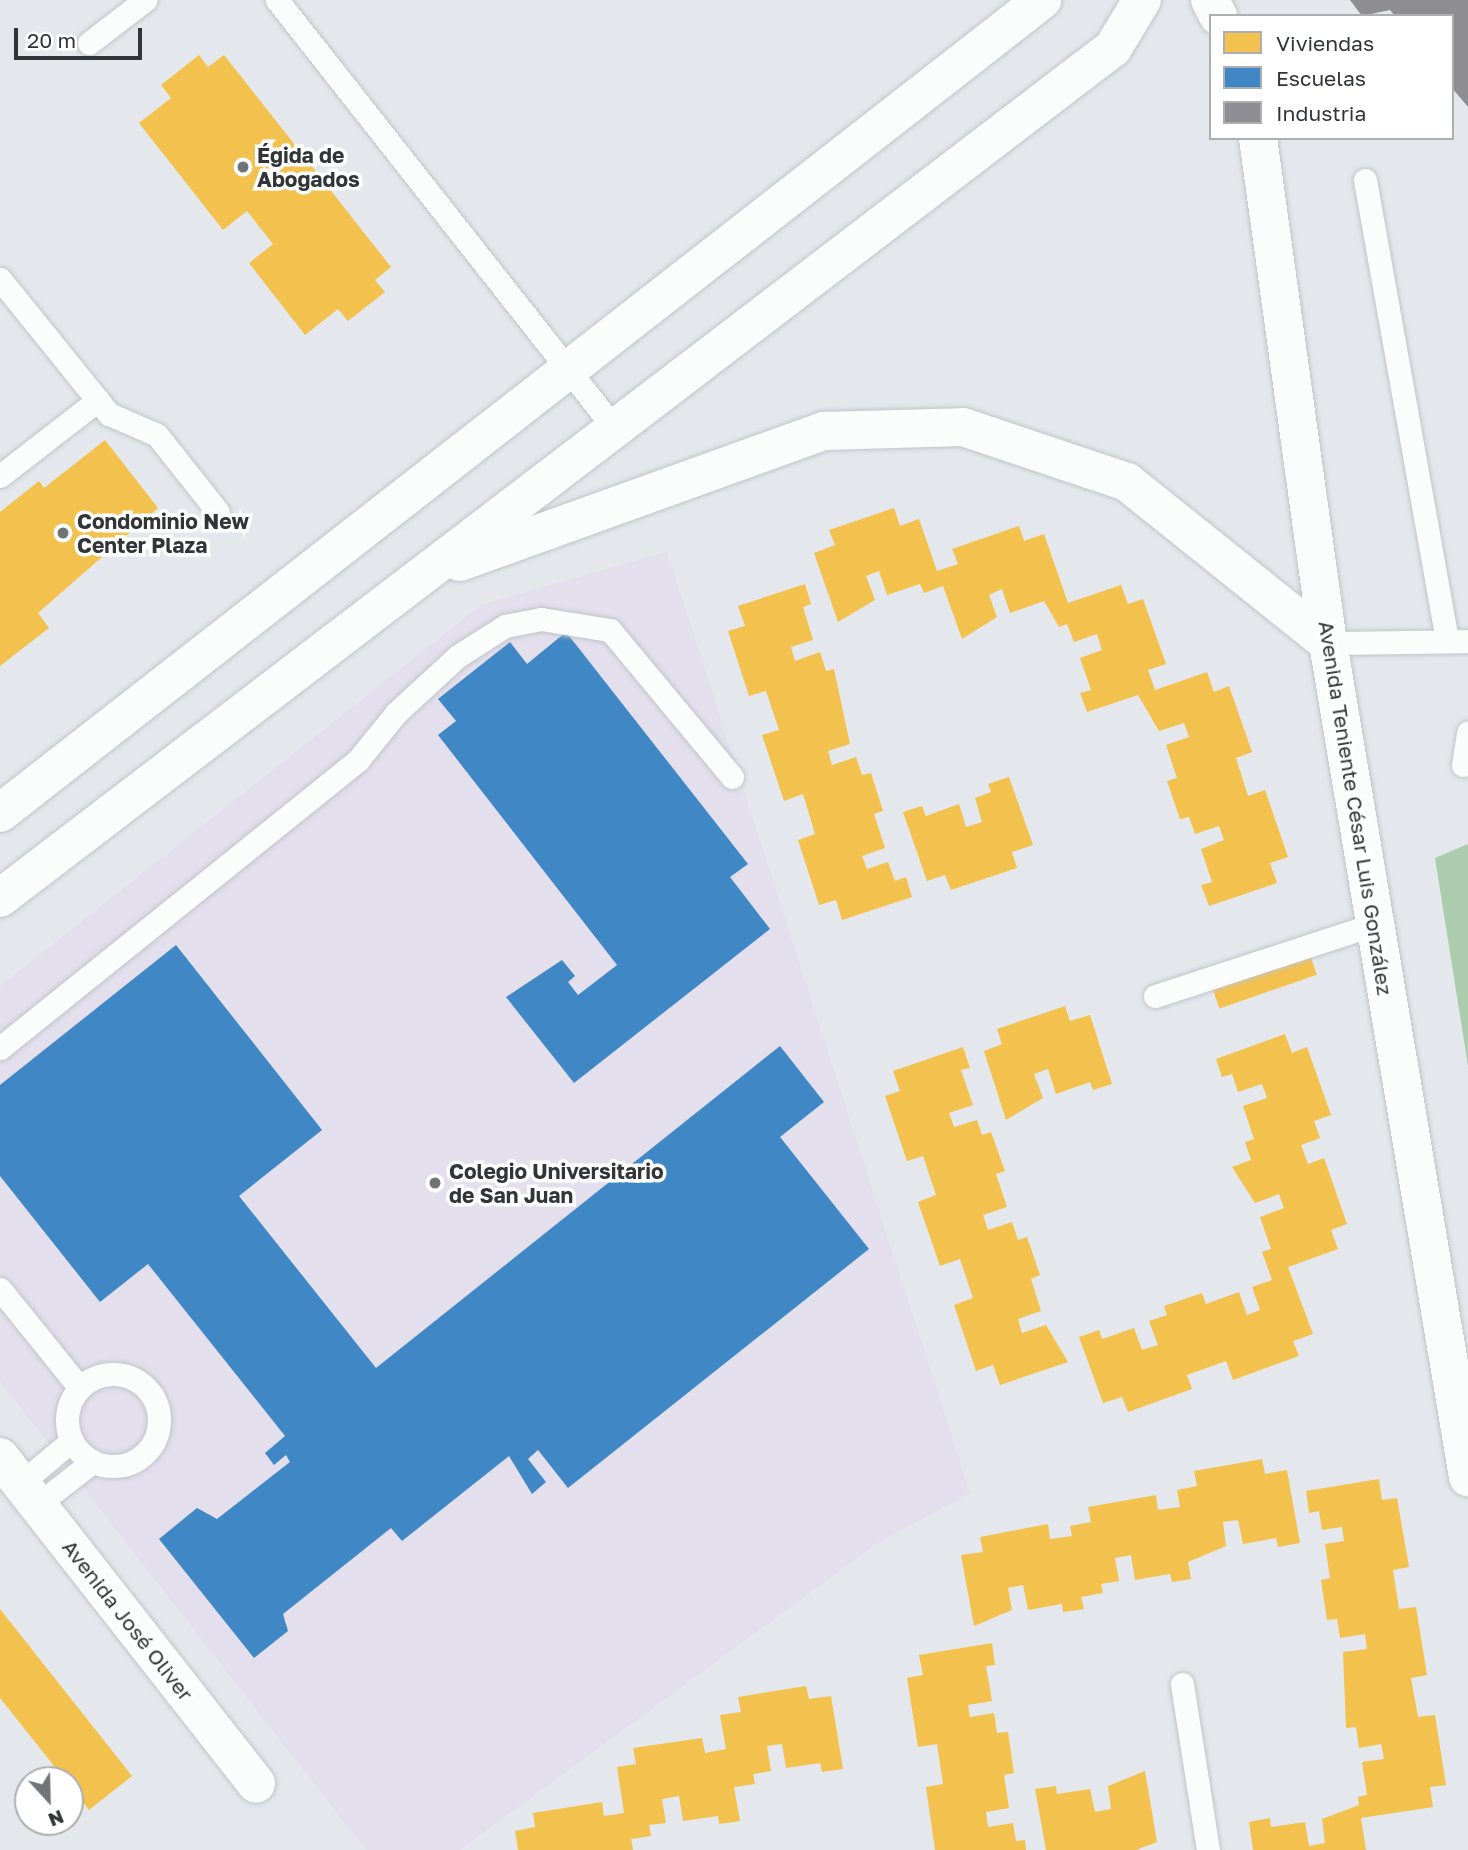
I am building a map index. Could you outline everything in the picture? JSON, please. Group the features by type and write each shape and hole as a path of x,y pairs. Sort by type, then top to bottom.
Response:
{"street":[{"path":"0,813 1042,0"},
{"path":"0,898 1113,48 1142,0"},
{"name":"Avenida Teniente César Luis González","path":"1258,140 1328,643 1468,1477"},
{"path":"424,575 824,431 963,427 1128,482 1328,643"},
{"name":"Avenida José Oliver","path":"19,1482 256,1783"}],"lane":[{"path":"89,43 145,0"},
{"path":"277,0 615,429"},
{"path":"1328,643 1458,641 1365,180"},
{"path":"0,279 109,414 157,435 218,512"},
{"path":"0,476 98,400"},
{"path":"0,1048 358,761 396,713 458,656 505,626 541,619 610,630 732,777"},
{"path":"1463,765 1468,732"},
{"path":"1155,996 1375,924"},
{"path":"0,1289 79,1387"},
{"path":"96,1376 127,1376 141,1383 158,1407 156,1437 137,1460 107,1466 92,1462 71,1441 67,1410 79,1387 96,1376"},
{"path":"19,1482 71,1441"},
{"path":"19,1482 92,1462"},
{"path":"1182,1684 1208,1850"}],"shaded area":[{"name":"Colegio Universitario de San Juan","path":"667,552 970,1493 875,1545 460,1850 366,1850 0,1381 0,986 481,605"}],"green space":[{"path":"1468,844 1468,1066 1435,858"}],"building: Viviendas":[{"name":"Égida de Abogados","path":"199,55 208,67 224,55 391,267 375,280 385,292 348,321 338,309 305,335 249,263 273,244 247,211 223,230 139,123 171,98 161,85"},
{"name":"Condominio New Center Plaza","path":"105,440 158,508 38,613 49,628 0,666 0,512 39,481 44,488"},
{"path":"894,508 900,526 919,519 937,571 958,564 952,549 1019,526 1024,541 1044,534 1068,603 1121,585 1128,604 1143,599 1166,664 1148,670 1155,690 1207,672 1214,692 1229,686 1252,752 1236,758 1248,796 1265,790 1288,857 1270,863 1277,883 1209,906 1201,885 1212,882 1201,849 1224,840 1219,826 1195,834 1189,817 1180,819 1167,781 1177,778 1166,745 1189,737 1184,723 1159,731 1138,695 1087,712 1080,693 1091,690 1080,658 1102,650 1097,634 1074,642 1067,624 1059,627 1044,601 1010,613 1002,589 989,595 997,617 962,639 943,586 924,593 920,584 887,595 879,571 866,576 875,600 838,622 814,553 835,545 829,530"},
{"path":"805,584 811,604 803,607 813,640 791,647 795,661 820,652 826,671 834,669 850,744 828,751 832,765 856,757 862,775 871,773 883,811 874,814 885,848 862,856 867,869 888,862 895,881 906,877 912,897 842,920 836,900 819,905 798,840 815,834 803,794 784,801 762,735 779,730 766,691 749,696 728,631 745,626 738,606"},
{"path":"1009,777 1033,845 1012,852 1017,868 951,890 945,875 927,881 903,812 922,806 926,816 959,804 966,827 982,822 975,798 991,792 988,784"},
{"path":"1310,955 1317,975 1219,1008 1213,989"},
{"path":"1065,1006 1070,1021 1090,1015 1112,1084 1093,1090 1090,1082 1056,1094 1048,1069 1034,1074 1043,1098 1006,1120 984,1051 1002,1044 997,1029"},
{"path":"1285,1034 1292,1053 1307,1047 1331,1115 1314,1121 1320,1138 1301,1145 1308,1164 1324,1158 1347,1224 1331,1230 1338,1249 1288,1267 1313,1334 1293,1341 1299,1356 1233,1380 1226,1361 1187,1375 1192,1389 1128,1412 1122,1397 1103,1403 1079,1337 1099,1330 1102,1339 1134,1328 1142,1350 1158,1345 1149,1321 1167,1315 1164,1306 1202,1293 1206,1304 1239,1292 1247,1315 1260,1310 1252,1287 1272,1280 1262,1252 1271,1249 1260,1217 1284,1208 1279,1194 1255,1203 1232,1167 1251,1160 1245,1142 1254,1139 1243,1106 1267,1098 1262,1084 1238,1092 1232,1074 1222,1077 1216,1059"},
{"path":"963,1047 970,1068 961,1070 973,1105 949,1113 954,1127 977,1120 982,1135 991,1132 1005,1171 996,1174 1007,1207 983,1215 988,1230 1012,1222 1018,1240 1027,1237 1040,1275 1031,1279 1041,1311 1018,1319 1022,1333 1046,1325 1068,1362 1000,1385 993,1365 976,1371 954,1305 973,1298 960,1259 940,1266 918,1202 936,1195 923,1156 907,1161 885,1096 900,1091 893,1071"},
{"path":"1262,1459 1265,1474 1287,1470 1300,1543 1278,1547 1276,1538 1243,1544 1238,1520 1223,1522 1226,1546 1188,1562 1191,1579 1172,1582 1170,1574 1135,1580 1131,1555 1115,1558 1119,1581 1101,1584 1103,1593 1081,1597 1084,1609 1063,1612 1062,1604 1028,1610 1023,1585 1008,1588 1012,1610 974,1626 961,1555 983,1552 980,1537 1048,1524 1050,1539 1072,1536 1070,1526 1091,1522 1088,1507 1156,1495 1158,1510 1180,1507 1177,1490 1197,1486 1194,1471"},
{"path":"1379,1479 1382,1500 1397,1498 1409,1567 1393,1570 1399,1609 1416,1607 1427,1675 1411,1678 1418,1717 1435,1715 1446,1785 1430,1787 1433,1807 1361,1818 1366,1850 1253,1850 1249,1822 1270,1818 1271,1827 1305,1822 1309,1846 1325,1843 1322,1819 1359,1805 1358,1797 1367,1795 1362,1762 1384,1759 1381,1744 1359,1748 1356,1727 1346,1728 1343,1652 1367,1649 1365,1634 1340,1638 1337,1619 1327,1620 1321,1580 1330,1578 1325,1544 1344,1541 1342,1527 1322,1530 1319,1511 1309,1513 1306,1491"},
{"path":"0,1609 132,1776 89,1810 84,1804 84,1766 54,1766 0,1698"},
{"path":"992,1643 995,1665 986,1666 992,1701 968,1705 970,1717 994,1713 997,1733 1008,1732 1014,1773 1004,1775 1009,1808 986,1812 988,1827 1013,1823 1016,1841 1025,1840 1026,1850 935,1850 926,1787 943,1784 937,1744 918,1747 907,1678 923,1675 919,1655"},
{"path":"806,1686 809,1699 831,1696 843,1769 822,1772 820,1763 786,1768 782,1744 767,1746 771,1771 753,1774 755,1784 734,1787 740,1821 719,1824 718,1816 683,1821 679,1796 662,1799 666,1823 649,1825 651,1836 631,1839 633,1850 518,1850 515,1831 535,1827 533,1813 602,1802 604,1816 624,1813 617,1767 636,1764 633,1748 702,1738 705,1753 726,1749 720,1715 741,1712 738,1697"},
{"path":"1145,1771 1157,1842 1136,1850 1046,1850 1035,1789 1056,1786 1057,1794 1090,1789 1095,1812 1111,1809 1108,1786"}],"building: Escuelas":[{"path":"566,632 748,864 730,877 770,929 574,1083 506,997 562,960 575,976 568,982 578,995 617,965 438,735 456,721 438,699 510,642 527,664"},
{"path":"176,945 322,1130 239,1196 376,1368 780,1046 824,1102 780,1137 869,1249 568,1488 538,1450 528,1459 546,1482 532,1494 509,1456 402,1541 391,1528 283,1614 288,1631 254,1658 159,1539 197,1508 217,1519 290,1462 286,1455 274,1465 265,1453 285,1436 148,1264 100,1302 0,1176 0,1085"}],"building: Industria":[{"path":"1350,0 1468,0 1468,107 1454,90 1454,14 1393,14 1390,10 1360,14"}],"place":[{"name":"Égida de Abogados","path":"243,167"},
{"name":"Condominio New Center Plaza","path":"63,533"},
{"name":"Colegio Universitario de San Juan","path":"435,1183"}]}
